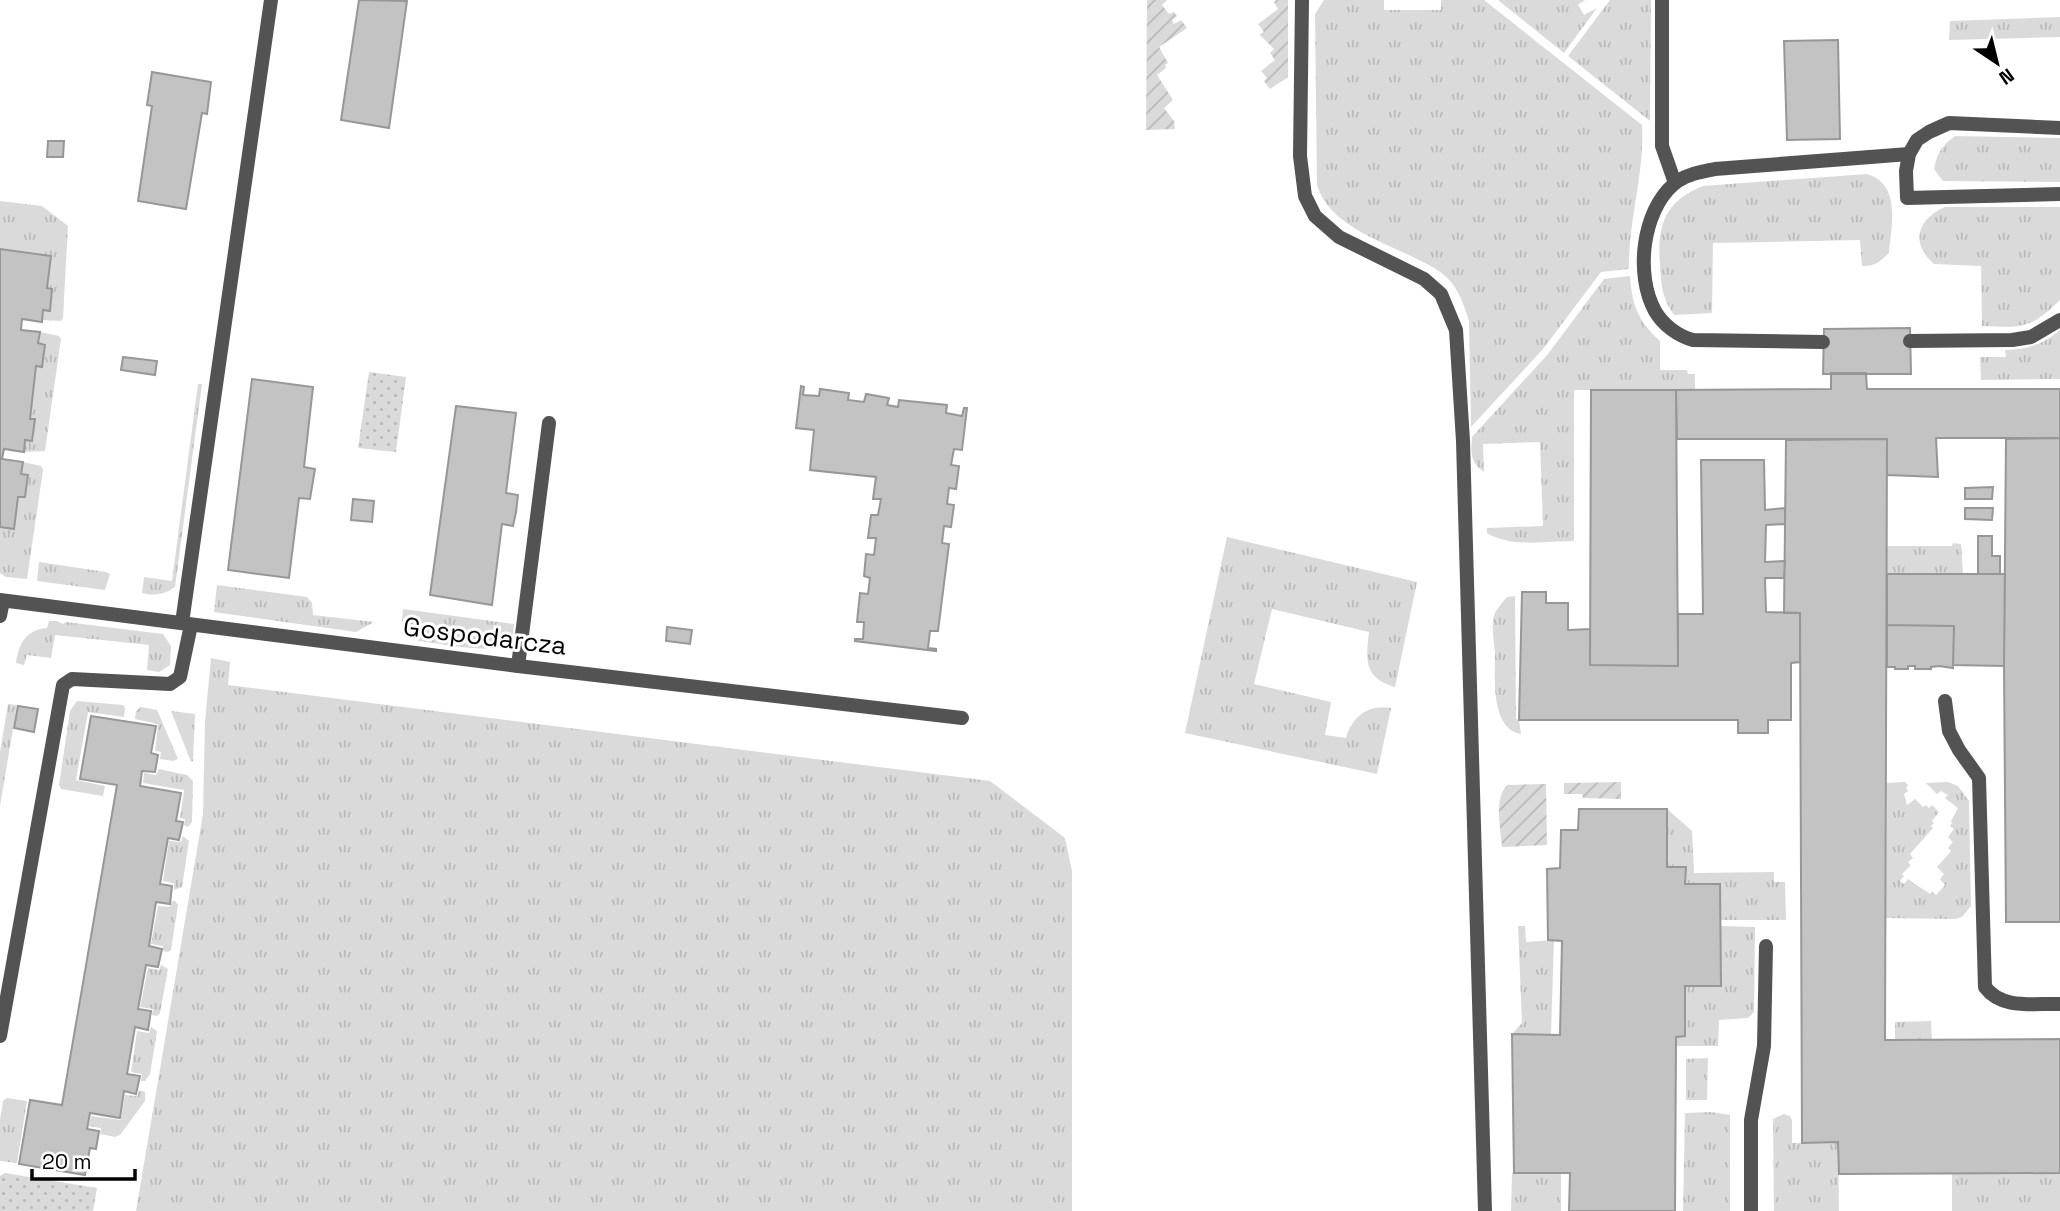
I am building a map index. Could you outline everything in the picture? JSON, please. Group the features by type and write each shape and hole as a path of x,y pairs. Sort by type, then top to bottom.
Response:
{"street":[{"path":"0,1036 63,685 72,679 170,684 180,677 271,0"},
{"path":"1302,0 1300,156 1305,196 1315,216 1339,237 1424,279 1441,294 1456,330 1463,441 1485,1211"},
{"path":"1662,0 1662,146 1675,183"},
{"path":"2060,128 1949,123 1917,140 1909,154 1906,171 1907,198 2060,194"},
{"path":"1823,342 1693,340 1667,326 1655,312 1647,289 1644,245 1649,224 1660,200 1675,183 1690,175 1715,169 1909,154"},
{"path":"1910,341 2012,340 2031,337 2060,320"},
{"path":"518,666 549,423"},
{"name":"Gospodarcza","path":"0,616 1,601 962,718"},
{"path":"1945,701 1949,731 1979,778 1985,986 1992,997 2005,1003 2060,1004"},
{"path":"1751,1211 1751,1120 1764,1046 1766,946"}],"green space":[{"path":"1147,0 1167,0 1162,5 1169,14 1174,12 1177,16 1172,20 1174,24 1181,20 1187,28 1159,47 1168,63 1157,75 1173,100 1164,108 1174,121 1175,129 1146,130"},
{"path":"1288,0 1288,77 1270,89 1264,81 1267,78 1261,71 1275,60 1270,53 1274,49 1260,35 1264,32 1258,24 1278,9 1274,2"},
{"path":"1324,0 1384,0 1384,10 1441,10 1441,0 1484,0 1642,125 1641,161 1629,269 1601,272 1543,349 1471,427 1469,321 1454,286 1432,267 1345,222 1323,199 1317,185 1315,14"},
{"path":"1498,0 1585,0 1578,5 1584,15 1597,8 1564,53"},
{"path":"1610,0 1651,0 1650,121 1568,56"},
{"path":"2060,17 2060,37 1949,40 1950,21"},
{"path":"1955,136 2060,138 2060,182 1943,181 1934,169 1935,164 1943,146"},
{"path":"1867,174 1878,179 1885,187 1892,207 1889,253 1880,261 1870,266 1862,266 1860,240 1713,243 1712,313 1674,315 1663,291 1659,250 1666,216 1680,199 1703,186"},
{"path":"0,201 42,206 68,226 61,321 42,320 43,310 50,310 52,289 47,288 51,256 0,249"},
{"path":"1945,207 2060,207 2060,300 2041,317 2025,325 1982,326 1981,266 1934,264 1922,248 1920,232 1923,225 1928,218"},
{"path":"1630,276 1632,296 1638,312 1660,341 1660,370 1687,370 1688,374 1695,374 1695,390 1574,390 1574,541 1507,541 1487,533 1487,528 1543,526 1540,442 1483,444 1484,472 1474,461 1472,437 1548,354 1604,279"},
{"path":"2060,330 2060,379 1981,380 1980,357 2006,357 2005,350 2034,345"},
{"path":"40,332 59,336 61,339 45,451 24,452 25,440 33,441 35,419 30,419 36,366 42,367 45,345 38,343"},
{"path":"369,372 406,377 396,452 358,448"},
{"path":"198,384 202,384 175,587 159,594 142,593 144,577 172,581"},
{"path":"23,462 41,466 43,470 27,579 6,577 0,573 0,527 18,497 25,497 27,475 21,474"},
{"path":"1227,537 1417,582 1395,687 1372,673 1367,659 1369,632 1272,609 1254,684 1331,702 1325,735 1346,738 1352,724 1368,710 1391,708 1377,774 1185,733"},
{"path":"1953,543 1961,544 1963,574 1887,574 1887,546 1952,546"},
{"path":"39,562 110,574 105,590 37,581"},
{"path":"217,585 307,597 312,603 313,615 374,622 356,632 214,612"},
{"path":"1515,596 1516,719 1519,720 1521,734 1511,730 1504,722 1499,712 1495,687 1494,615 1507,597"},
{"path":"403,609 514,624 513,635 507,644 489,648 419,641 402,621"},
{"path":"49,621 163,634 171,646 170,665 159,672 147,670 149,645 55,635 51,658 27,655 24,665 16,663 24,639 39,629 47,628"},
{"path":"211,658 230,662 228,685 990,781 1065,838 1072,871 1072,1211 136,1211 203,814 205,722"},
{"path":"77,701 123,705 125,708 124,717 88,712 76,780 105,786 103,796 61,789 59,785 70,711"},
{"path":"8,704 17,705 0,806 0,752"},
{"path":"141,707 157,710 178,759 160,759 161,752 155,751 158,724 135,719 136,711"},
{"path":"171,711 195,714 191,762"},
{"path":"159,769 187,775 193,781 192,822 188,827 184,825 185,819 180,818 184,790 143,783 144,773 156,775"},
{"path":"1621,782 1621,799 1583,798 1582,794 1564,794 1564,783"},
{"path":"1905,782 1908,785 1908,791 1904,794 1907,805 1915,799 1923,807 1926,805 1929,808 1932,805 1939,812 1932,821 1933,828 1910,854 1913,858 1908,862 1911,865 1902,874 1904,876 1900,881 1904,884 1908,879 1930,894 1932,891 1936,895 1945,885 1940,879 1944,874 1937,867 1951,851 1948,848 1953,842 1948,837 1954,829 1950,826 1958,808 1945,798 1948,795 1941,791 1937,794 1926,783 1948,782 1958,786 1969,801 1971,906 1962,917 1886,918 1887,783"},
{"path":"1546,784 1547,845 1502,847 1499,805 1503,790 1508,785"},
{"path":"1667,809 1692,831 1694,873 1774,872 1774,882 1785,882 1786,920 1721,920 1720,884 1685,884 1685,867 1667,867"},
{"path":"183,836 189,841 182,887 174,890 174,883 163,881 169,841 181,842"},
{"path":"172,901 178,905 171,950 168,952 163,951 163,946 151,944 158,906 170,907"},
{"path":"1518,926 1525,926 1526,942 1554,940 1551,1034 1512,1034 1522,1023"},
{"path":"1721,926 1755,927 1754,1012 1748,1018 1719,1020 1718,1046 1677,1046 1676,1037 1685,1036 1685,986 1721,986"},
{"path":"161,965 168,969 160,1013 157,1016 152,1015 153,1009 140,1007 148,968 159,970"},
{"path":"1931,1021 1932,1040 1895,1039 1895,1022"},
{"path":"151,1027 157,1031 150,1074 145,1081 141,1081 142,1074 131,1072 137,1031 149,1033"},
{"path":"1708,1058 1707,1100 1686,1100 1686,1059"},
{"path":"139,1090 145,1092 145,1101 120,1135 115,1137 100,1134 101,1128 89,1126 91,1116 121,1120 125,1095 137,1096"},
{"path":"7,1098 27,1101 17,1163 0,1161 0,1120 3,1101"},
{"path":"1711,1112 1730,1115 1730,1211 1683,1211 1685,1113"},
{"path":"1784,1114 1792,1120 1792,1143 1838,1142 1839,1211 1774,1211 1773,1119"},
{"path":"5,1173 97,1188 93,1211 0,1211 0,1176"},
{"path":"1512,1173 1561,1173 1561,1211 1511,1211"},
{"path":"2060,1173 2060,1211 1952,1211 1952,1174"}],"building":[{"path":"359,0 407,1 389,128 341,120"},
{"path":"1838,40 1840,139 1787,140 1784,41"},
{"path":"152,72 211,82 207,114 202,113 186,209 138,201 152,106 147,105"},
{"path":"48,141 64,141 63,157 47,157"},
{"path":"0,249 51,256 47,288 52,289 50,311 43,310 42,322 22,319 21,330 40,332 38,343 45,345 42,367 36,366 30,419 35,419 32,441 25,440 24,452 4,449 2,459 23,462 21,474 28,475 25,497 18,497 14,529 0,527"},
{"path":"1910,328 1911,374 1823,374 1824,329"},
{"path":"123,357 157,361 155,375 121,370"},
{"path":"1831,373 1866,373 1867,389 2060,389 2060,438 1936,438 1938,477 1887,475 1887,439 1677,439 1676,390 1831,389"},
{"path":"252,379 313,387 304,467 315,469 310,499 299,498 289,578 228,570"},
{"path":"801,386 804,387 803,395 819,396 820,389 849,393 848,400 864,402 866,394 889,398 887,405 898,407 899,400 947,405 946,413 962,416 964,408 967,408 962,450 954,449 951,465 959,466 956,489 949,488 947,504 954,505 951,527 944,526 942,543 949,544 938,631 930,631 928,648 936,651 855,641 863,639 864,622 857,622 860,593 868,594 870,578 864,576 866,554 874,555 876,538 868,538 871,515 878,515 881,499 873,499 876,477 810,470 814,430 796,428"},
{"path":"1591,390 1676,390 1678,666 1590,665"},
{"path":"456,406 516,413 506,493 518,495 516,512 513,526 502,524 492,605 430,595"},
{"path":"2060,438 2060,922 2006,922 2006,439"},
{"path":"1887,439 1885,1040 2060,1039 2060,1173 1839,1174 1838,1142 1802,1143 1800,613 1784,613 1786,440"},
{"path":"1701,460 1764,460 1765,510 1785,508 1785,524 1766,525 1765,562 1785,561 1784,578 1765,578 1766,612 1800,613 1800,662 1791,663 1791,720 1768,720 1768,733 1738,733 1738,720 1519,720 1522,592 1546,592 1546,603 1568,603 1568,630 1590,629 1590,665 1678,666 1678,614 1703,614"},
{"path":"1993,487 1992,499 1965,499 1965,488"},
{"path":"353,499 374,501 372,522 351,520"},
{"path":"1965,508 1993,508 1992,520 1965,519"},
{"path":"1978,536 1992,536 1992,556 2000,556 2000,574 1978,574"},
{"path":"1887,574 2005,574 2004,666 1953,665 1954,626 1887,625"},
{"path":"1887,625 1954,626 1953,668 1887,667"},
{"path":"667,627 692,630 690,644 666,641"},
{"path":"18,706 38,709 34,732 14,728"},
{"path":"91,716 156,726 151,753 158,755 155,772 142,771 140,786 181,793 176,821 183,822 179,840 168,838 160,884 172,886 170,904 156,902 149,946 162,949 158,967 146,965 138,1009 151,1011 148,1030 135,1027 127,1074 140,1076 136,1094 124,1091 120,1118 90,1113 87,1129 99,1131 96,1149 90,1148 85,1175 19,1164 30,1100 62,1105 117,785 80,779"},
{"path":"1579,809 1667,809 1667,867 1686,867 1685,884 1720,884 1721,986 1685,986 1685,1036 1676,1037 1675,1211 1569,1211 1570,1173 1514,1173 1512,1034 1560,1035 1562,941 1548,940 1547,869 1560,868 1561,830 1578,830"}]}
